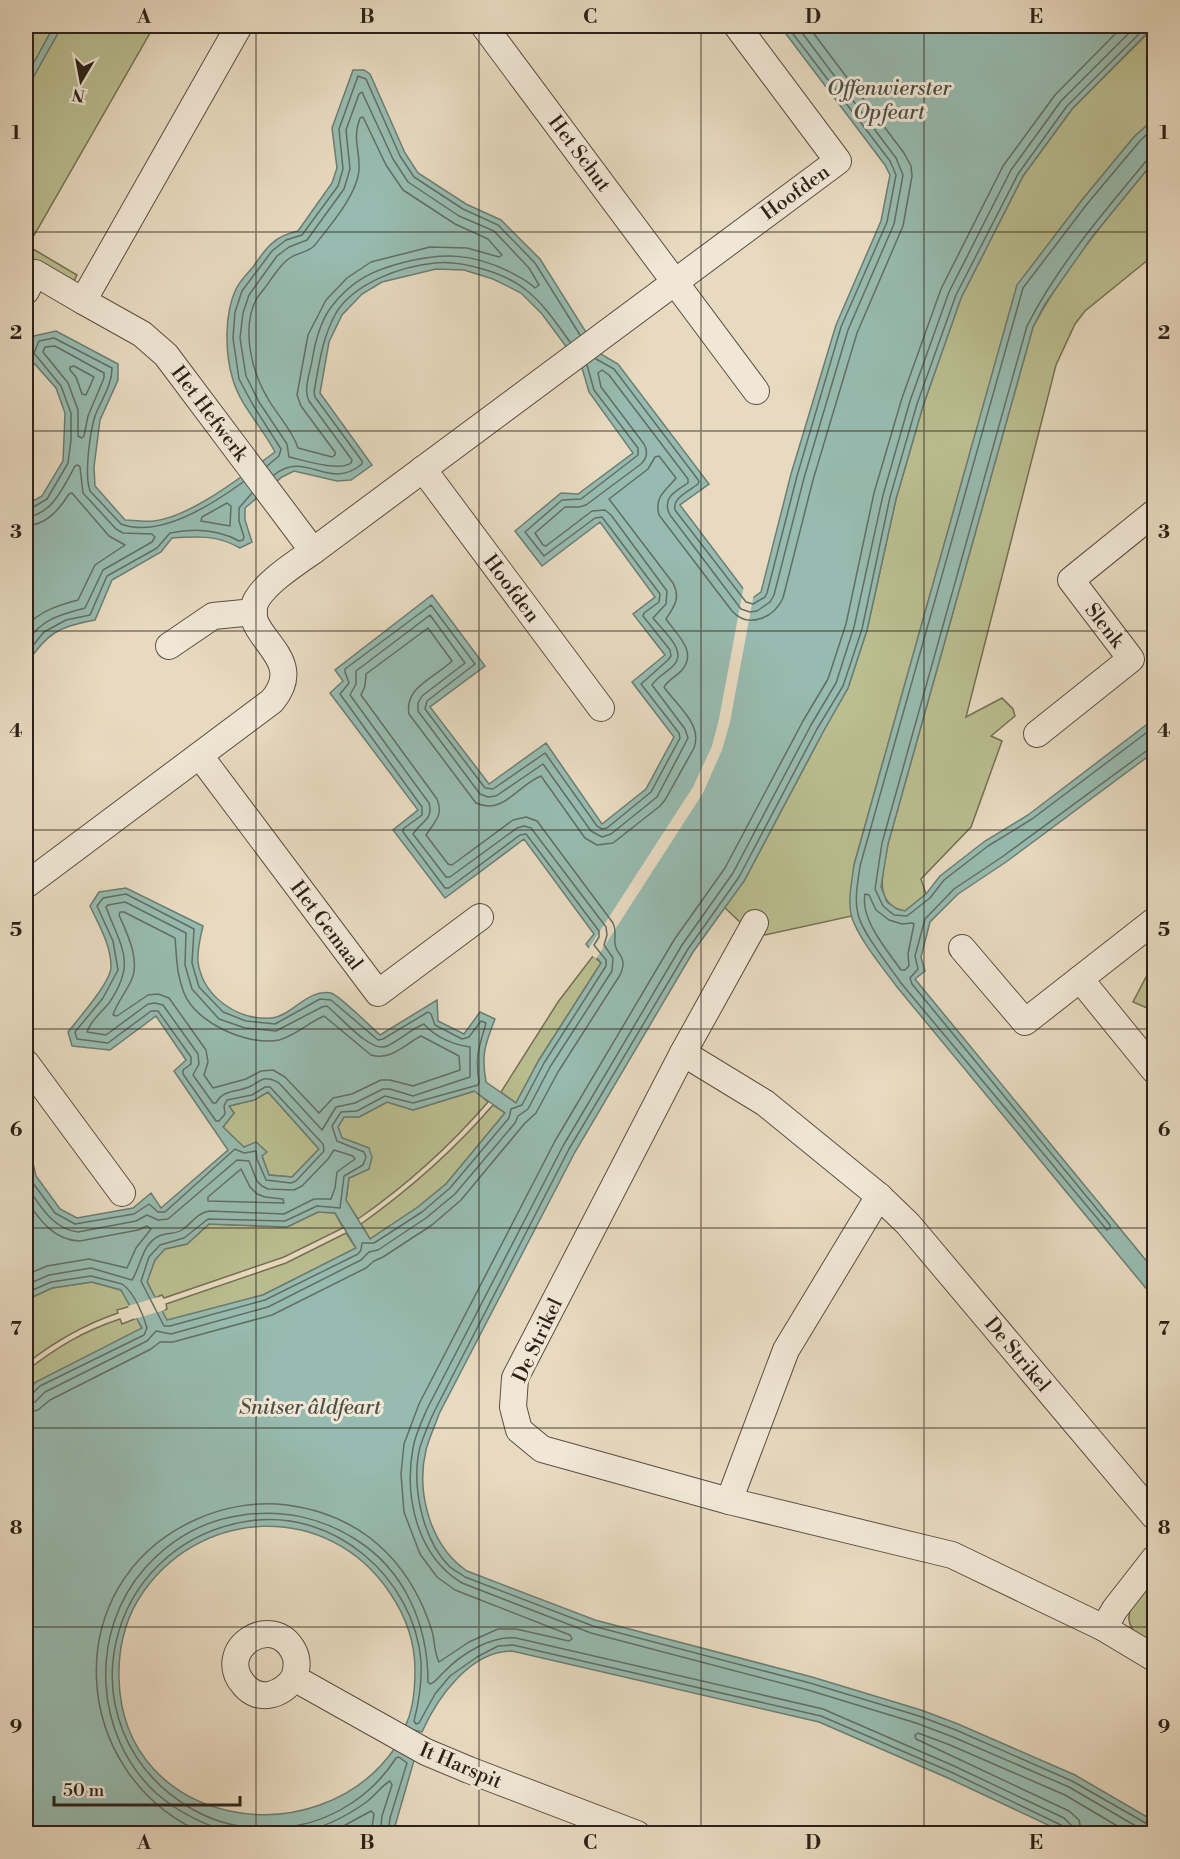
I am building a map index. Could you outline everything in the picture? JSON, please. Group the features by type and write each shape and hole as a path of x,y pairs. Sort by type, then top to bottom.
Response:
{"street":[{"path":"83,301 239,26"},
{"name":"Het Schut","path":"484,26 675,281"},
{"name":"Hoofden","path":"601,708 423,469 838,161 737,26"},
{"name":"Het Hefwerk","path":"26,291 35,273 142,334 155,344 182,375 313,551"},
{"path":"675,281 756,391"},
{"path":"26,885 272,701 284,679 281,661 255,623 254,612 259,596 313,551 423,469"},
{"name":"Slenk","path":"1036,734 1131,659 1071,580 1155,513"},
{"path":"169,646 213,616 254,612"},
{"name":"Het Gemaal","path":"200,756 378,993 480,917"},
{"path":"962,948 1025,1022 1155,921"},
{"name":"De Strikel","path":"755,923 683,1053 515,1378 513,1407 519,1430 542,1449 729,1501 952,1555 1104,1628 1155,1658"},
{"path":"1080,979 1155,1070"},
{"name":"De Strikel","path":"683,1053 765,1103 879,1196 908,1224 1155,1516"},
{"path":"26,1063 122,1193"},
{"path":"729,1501 786,1350 879,1196"},
{"path":"1104,1628 1115,1609 1155,1559"},
{"name":"It Harspit","path":"294,1678 426,1752 637,1833"}],"green space":[{"path":"29,26 54,26 26,77 26,31"},
{"path":"62,26 154,26 28,246 77,275 73,283 26,279 26,90"},
{"path":"1154,27 1154,119 1134,137 1082,200 1017,286 854,865 852,916 765,935 744,918 741,923 724,907 744,881 848,688 867,630 896,499 923,406 961,298 1023,176 1072,109"},
{"path":"1154,161 1154,255 1085,311 1075,324 1056,365 966,717 1002,698 1013,709 1015,716 991,736 1002,741 971,827 921,879 926,894 905,911 894,907 887,901 884,893 882,884 888,844 1033,327 1074,262"},
{"path":"593,956 601,963 539,1060 516,1103 501,1092 558,1002"},
{"path":"1146,977 1154,979 1154,1011 1133,1002"},
{"path":"475,1091 488,1102 474,1118 411,1179 358,1219 346,1201 349,1178 369,1169 369,1148 342,1138 338,1127 343,1117 359,1117 387,1102 413,1110"},
{"path":"268,1092 319,1149 292,1177 269,1175 262,1156 266,1152 244,1148 223,1127 234,1113 229,1106 254,1100"},
{"path":"493,1105 505,1113 446,1184 418,1207 370,1239 361,1224 431,1168"},
{"path":"318,1212 335,1213 343,1228 284,1257 164,1298 162,1295 155,1298 147,1281 155,1260 164,1249 187,1244 209,1224 287,1227"},
{"path":"346,1233 356,1248 263,1295 167,1321 162,1311 167,1309 166,1304 286,1263"},
{"path":"92,1282 121,1290 131,1306 117,1310 118,1313 70,1334 26,1364 26,1300 52,1288"},
{"path":"137,1318 142,1329 36,1382 26,1393 26,1371 48,1355 94,1329 120,1319 122,1324"},
{"path":"1154,1575 1154,1645 1134,1631 1129,1616 1134,1601"}],"water":[{"path":"54,26 62,26 26,90 26,77"},
{"path":"780,26 1154,26 1072,109 1023,176 961,298 923,406 896,499 867,630 848,688 744,881 693,952 575,1152 439,1414 426,1450 423,1466 425,1500 435,1533 454,1560 467,1571 595,1620 812,1677 921,1710 958,1724 1075,1775 1154,1821 1154,1833 1065,1833 948,1778 819,1722 512,1651 497,1653 469,1668 446,1691 422,1732 404,1728 413,1699 415,1660 408,1629 390,1593 364,1563 333,1542 298,1530 262,1526 227,1532 193,1546 163,1569 138,1600 126,1628 120,1658 119,1679 129,1729 153,1768 188,1796 230,1811 275,1814 320,1805 361,1783 395,1748 415,1757 393,1833 26,1833 26,1393 36,1382 142,1328 121,1290 92,1282 52,1288 26,1300 26,1149 31,1155 36,1176 60,1209 77,1218 133,1208 151,1193 161,1208 228,1150 174,1071 186,1060 156,1016 110,1050 72,1046 68,1032 106,982 111,967 107,943 90,906 99,892 126,888 203,926 198,953 201,975 207,986 224,1004 247,1015 272,1018 286,1013 315,995 331,993 348,1005 380,1035 437,1000 438,1021 464,1034 480,1012 495,1019 485,1050 486,1082 516,1103 539,1060 601,963 586,944 594,934 524,839 445,898 393,830 418,810 330,693 343,681 335,670 432,595 485,666 430,707 489,784 546,743 602,824 646,789 674,737 632,682 665,655 633,614 655,597 600,522 542,566 515,531 561,493 578,494 633,453 589,392 582,368 542,314 521,293 493,279 464,270 436,269 382,282 362,294 342,315 329,342 320,393 372,465 351,480 337,481 294,471 282,477 245,508 245,520 252,542 240,548 207,537 172,538 161,552 112,580 95,620 54,633 26,664 26,505 42,496 63,461 65,413 56,388 26,354 34,336 56,331 118,364 118,380 100,420 94,467 95,486 125,520 154,521 184,512 217,493 275,452 241,399 233,380 227,346 229,310 238,286 262,254 283,236 298,231 332,183 337,168 332,128 353,70 364,70 370,74 405,153 418,173 466,204 501,220 540,259 599,353 618,364 709,484 680,505 751,599 761,592 791,474 836,325 881,221 890,175 885,165","holes":["474,1091 505,1113 446,1184 418,1207 370,1239 346,1200 349,1178 369,1169 372,1157 369,1148 342,1138 338,1127 344,1117 359,1117 387,1102 413,1110","268,1092 319,1149 292,1177 269,1175 262,1156 267,1152 256,1142 244,1147 223,1127 234,1113 229,1106 254,1100","318,1212 335,1213 356,1248 263,1295 167,1320 147,1282 155,1260 165,1249 187,1244 209,1224 287,1227"]},
{"path":"1154,119 1154,161 1092,237 1045,304 1033,327 888,844 881,887 887,902 905,911 926,894 940,876 985,841 1028,815 1154,719 1154,752 1006,862 958,894 930,922 921,957 925,971 915,979 1154,1270 1154,1298 897,987 855,926 850,898 854,865 1017,285 1082,200 1134,137"}],"pier":[{"path":"744,585 751,595 754,593 730,722 722,750 703,793 596,959 587,951 693,787 712,746"},
{"path":"158,1297 165,1310 134,1319 128,1306"}],"water label":[{"name":"Offenwierster Opfeart","path":"889,100"},
{"name":"Snitser âldfeart","path":"310,1407"}]}
